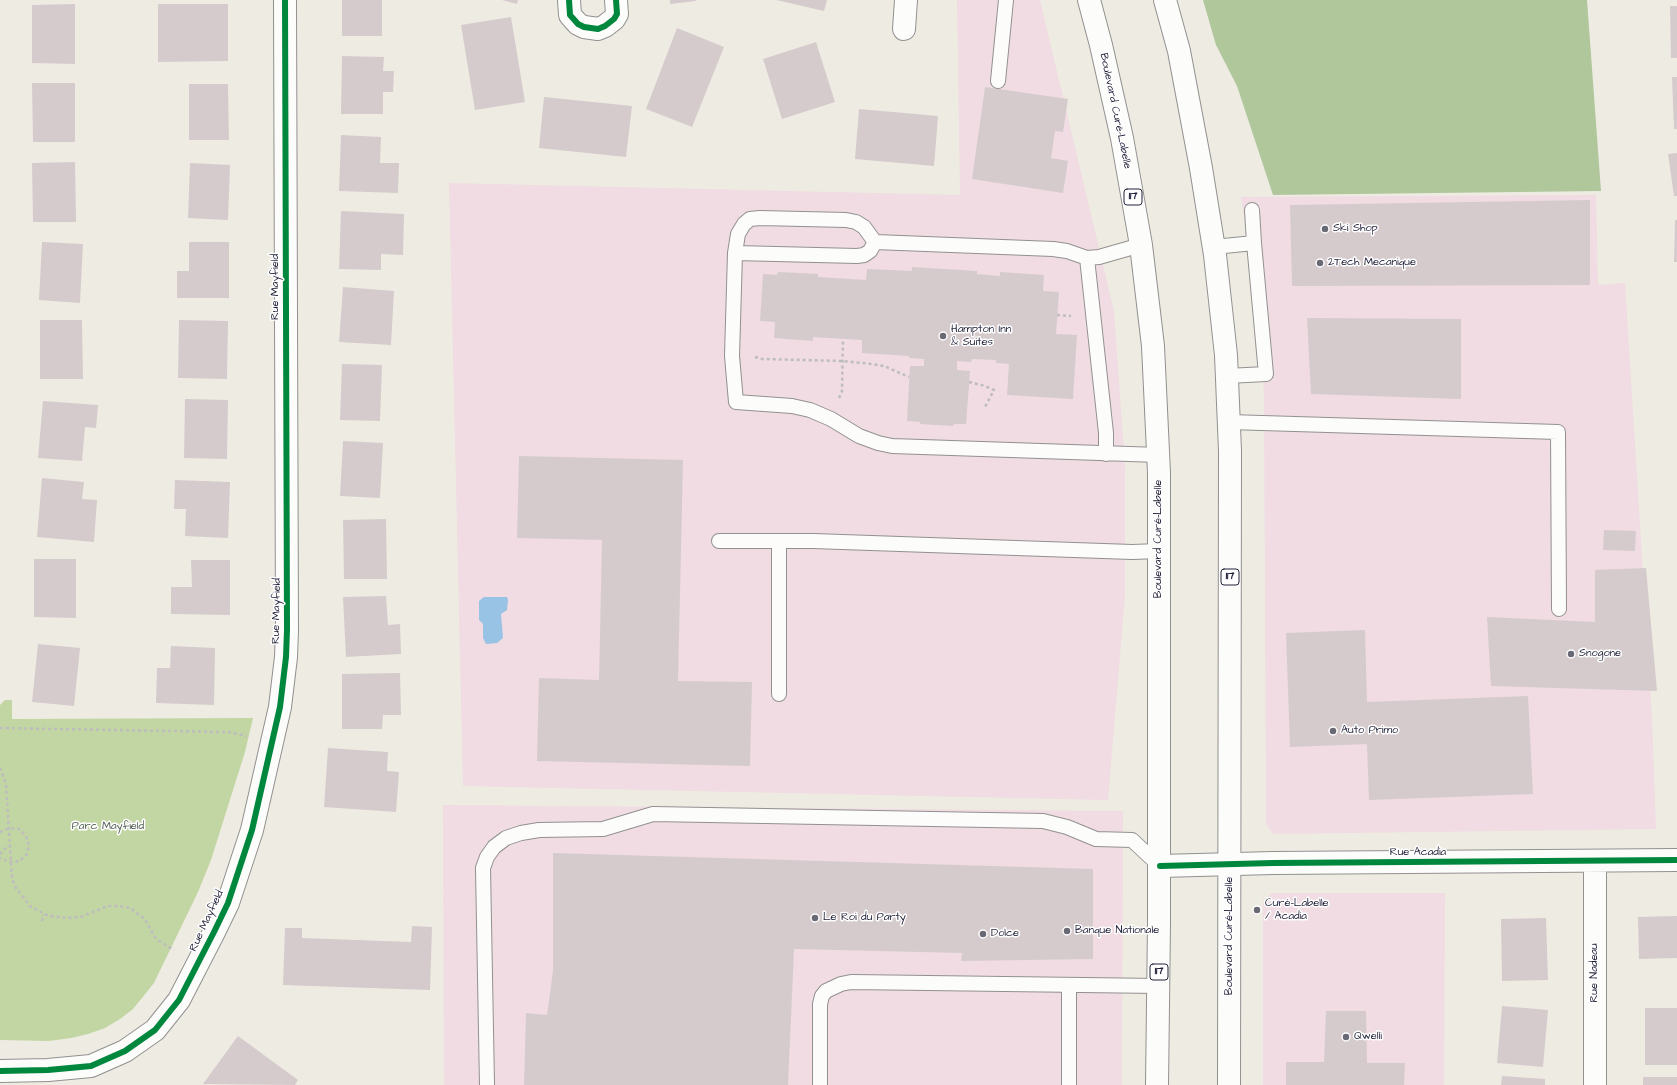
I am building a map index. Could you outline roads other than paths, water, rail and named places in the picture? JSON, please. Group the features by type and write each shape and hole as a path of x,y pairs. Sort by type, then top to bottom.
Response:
{"main road":[{"name":"Rue Mayfield","path":"0,1071 56,1070 91,1066 125,1051 155,1030 179,1000 214,932 230,897 252,830 280,707 286,657 286,0"},
{"path":"569,0 570,15 578,24 584,27 598,29 614,19 617,14 616,0"},
{"path":"904,29 906,0"},
{"name":"Boulevard Curé-Labelle","path":"1089,0 1122,138 1141,245 1153,346 1159,455 1158,814 1160,866 1157,1085"},
{"name":"Boulevard Curé-Labelle","path":"1165,0 1179,51 1189,101 1214,247 1220,291 1227,376 1229,422 1229,1085"},
{"name":"Rue Acadia","path":"1160,866 1677,860"},
{"name":"Rue Nadeau","path":"1595,861 1595,1085"}],"lane":[{"path":"998,81 1006,0"},
{"path":"1227,376 1266,374 1252,210"},
{"path":"875,242 870,233 856,222 846,220 760,218 750,219 744,224 738,234 735,253 732,356 736,402 792,406 810,410 830,419 859,436 878,444 892,446 1159,455"},
{"path":"875,242 1053,249 1067,251 1087,258 1141,245"},
{"path":"735,253 857,256 864,255 870,251 875,242"},
{"path":"1214,247 1254,243"},
{"path":"1087,258 1106,433 1106,454"},
{"path":"1229,422 1558,432 1559,610"},
{"path":"718,541 1132,552 1159,551"},
{"path":"779,542 779,694"},
{"path":"487,1085 483,868 487,857 494,847 506,838 521,832 603,828 653,814 1043,821 1067,827 1096,839 1132,840 1160,866"},
{"path":"820,1085 820,1004 822,996 833,986 851,982 1159,986"},
{"path":"1069,985 1070,1085"}],"water":[{"path":"484,597 507,597 508,600 507,610 501,614 503,638 497,643 486,644 483,638 483,624 479,620 479,601"}],"place":[{"name":"Ski Shop","path":"1325,229"},
{"name":"2Tech Mecanique","path":"1320,263"},
{"name":"Hampton Inn & Suites","path":"943,336"},
{"name":"Snogone","path":"1571,654"},
{"name":"Auto Primo","path":"1333,731"},
{"name":"Curé-Labelle / Acadia","path":"1257,910"},
{"name":"Le Roi du Party","path":"815,918"},
{"name":"Banque Nationale","path":"1067,931"},
{"name":"Dolce","path":"983,934"},
{"name":"Qwelli","path":"1346,1037"}],"park label":[{"name":"Parc Mayfield","path":"108,827"}]}
